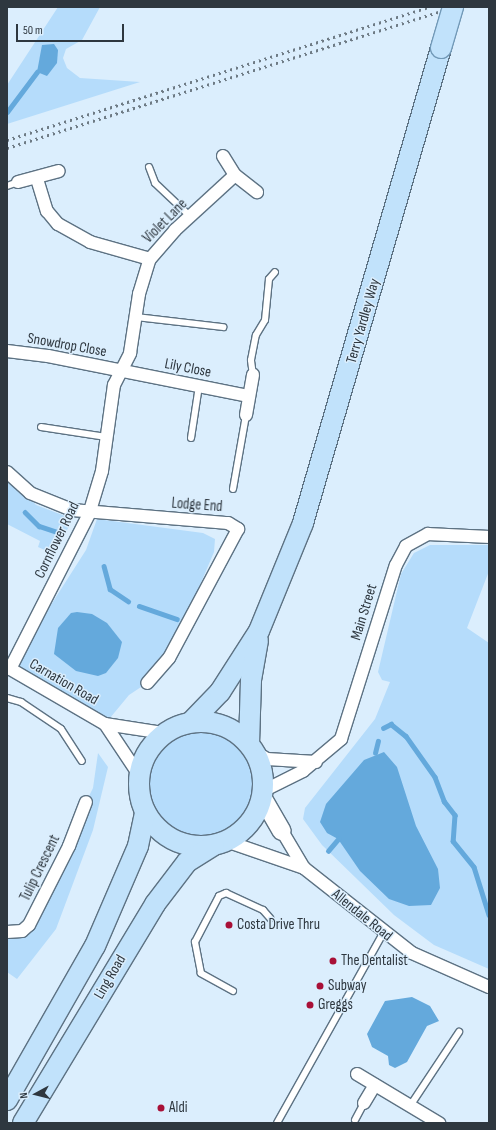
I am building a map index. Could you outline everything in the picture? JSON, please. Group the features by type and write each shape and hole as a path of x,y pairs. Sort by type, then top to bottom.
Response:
{"main road":[{"name":"Terry Yardley Way","path":"191,722 220,692 259,632 303,524 453,7"},
{"name":"Terry Yardley Way","path":"251,747 251,680 259,632"},
{"path":"191,722 214,723 228,728 251,747 262,774 262,794 244,829 220,843 177,841 158,829 145,812 139,775 148,751 164,733 191,722"},
{"name":"Ling Road","path":"7,1100 95,946 138,846 145,812"},
{"name":"Ling Road","path":"23,1123 155,904 187,862 220,843"}],"street":[{"path":"223,156 235,175 257,192"},
{"path":"13,184 37,179 59,171"},
{"name":"Violet Lane","path":"122,371 130,354 136,317 150,259 235,175"},
{"path":"37,179 46,211 58,224 90,242 150,259"},
{"name":"Snowdrop Close","path":"7,351 122,371"},
{"name":"Lily Close","path":"122,371 249,396"},
{"name":"Cornflower Road","path":"8,668 89,514 102,471 114,385 122,371"},
{"path":"246,415 253,375"},
{"name":"Lodge End","path":"7,472 30,493 89,514 228,522 238,529 169,658 147,683"},
{"name":"Main Street","path":"262,794 316,762 333,748 348,725 396,565 406,546 428,534 489,537"},
{"name":"Carnation Road","path":"8,668 105,724 164,733"},
{"name":"Carnation Road","path":"105,724 139,775"},
{"path":"251,747 267,759 316,762"},
{"name":"Allendale Road","path":"262,794 304,868 383,933 428,962 489,987"},
{"name":"Tulip Crescent","path":"7,932 22,931 29,925 69,846 86,802"},
{"name":"Allendale Road","path":"220,843 304,868"},
{"path":"357,1074 439,1123"},
{"path":"364,1104 375,1085"}],"lane":[{"path":"149,167 155,183 191,217"},
{"path":"253,375 251,360 256,335 265,320 269,279 275,272"},
{"path":"136,317 223,327"},
{"path":"191,438 199,386"},
{"path":"233,489 246,415"},
{"path":"41,427 106,437"},
{"path":"7,698 21,702 61,729 82,761"},
{"path":"233,991 201,974 195,942 219,896 226,893 263,910 270,918"},
{"path":"278,1123 383,933"},
{"path":"410,1106 459,1032"},
{"path":"355,1120 364,1104"}],"shaded area":[{"path":"58,7 100,7 82,40 66,49 63,58 67,68 80,78 140,82 7,124 7,85"},
{"path":"54,44 58,50 57,63 47,76 37,72 42,45"},
{"path":"7,472 36,505 73,519 54,554 38,547 40,541 7,524"},
{"path":"97,519 203,533 215,539 214,552 169,658 147,683 129,695 105,724 10,669 86,550"},
{"path":"430,545 489,545 489,571 467,628 489,643 489,969 434,945 394,915 322,845 303,819 305,808 375,719 390,682 382,680 378,672 401,574 414,553"},
{"path":"77,612 92,614 107,623 122,642 118,658 106,673 98,676 76,671 54,654 58,628 71,613"},
{"path":"201,722 213,723 225,727 235,732 245,740 253,750 258,760 262,772 262,796 258,808 253,818 245,828 235,836 225,841 213,845 201,846 189,845 177,841 167,836 157,828 149,818 144,808 140,796 139,784 140,772 144,760 149,750 157,740 167,732 177,727 189,723"},
{"path":"384,752 397,767 416,826 438,869 440,888 431,905 409,906 389,899 360,871 338,839 327,833 320,822 326,804 364,760"},
{"path":"98,753 108,767 93,830 56,929 17,979 7,972 7,932 22,931 93,788"},
{"path":"412,997 430,1006 439,1021 427,1026 407,1062 395,1068 389,1065 388,1056 372,1047 367,1034 385,1001"}],"waterway":[{"path":"7,112 37,72"},
{"path":"25,512 39,526 58,532"},
{"path":"104,566 110,589 128,601"},
{"path":"139,606 177,619"},
{"path":"383,728 391,724 406,736 435,777 444,801 455,815 453,841 474,867 489,915"},
{"path":"375,753 378,741"},
{"path":"328,851 338,839"}],"railway":[{"path":"7,140 429,7"},
{"path":"7,148 455,7"}],"place":[{"name":"Costa Drive Thru","path":"229,925"},
{"name":"The Dentalist","path":"333,961"},
{"name":"Subway","path":"320,986"},
{"name":"Greggs","path":"310,1005"},
{"name":"Aldi","path":"161,1108"}]}
